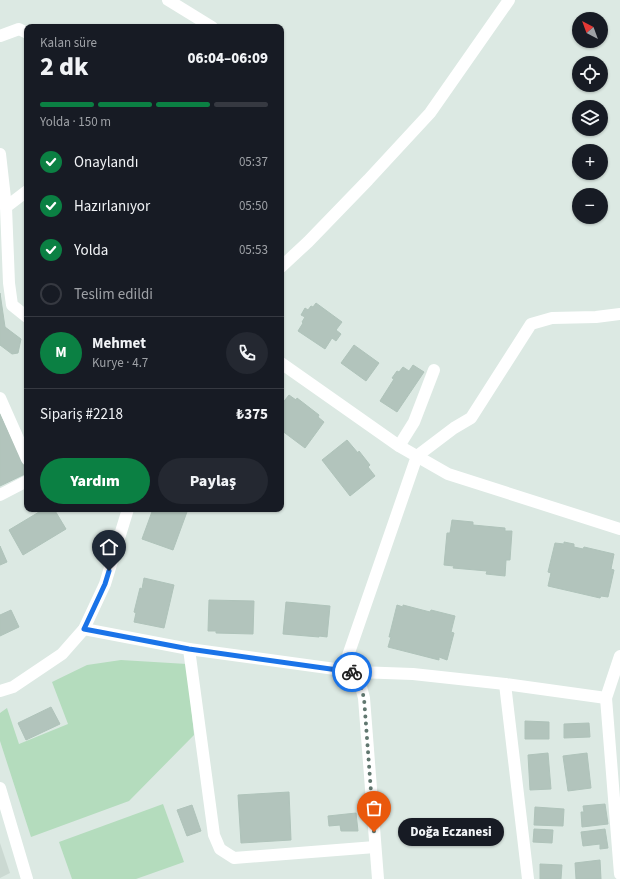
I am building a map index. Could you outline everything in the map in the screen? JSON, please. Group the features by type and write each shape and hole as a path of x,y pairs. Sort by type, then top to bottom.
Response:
{"street":[{"path":"168,0 207,24"},
{"path":"284,264 363,186 430,113 509,0"},
{"path":"0,36 19,29 24,32"},
{"path":"0,154 6,207 9,283 12,305 24,315"},
{"path":"6,207 24,193"},
{"path":"343,670 417,456 454,428 471,418 531,324 552,318 596,317 620,314"},
{"path":"284,365 399,446 448,474 620,529"},
{"path":"399,446 414,422 434,370"},
{"path":"0,398 24,452"},
{"path":"0,496 24,483"},
{"path":"0,691 13,687 62,654 84,629 105,584 127,512"},
{"path":"84,629 189,649 357,672 413,674 505,684 606,698"},
{"path":"189,649 214,835 220,850 234,858 375,847"},
{"path":"620,656 606,698 620,874"},
{"path":"357,672 364,698 378,879"},
{"path":"505,684 528,879"},
{"path":"0,788 27,879"}],"shaded area":[{"path":"0,843 10,873 0,878"}],"green space":[{"path":"121,660 187,664 194,735 129,801 31,837 0,741 0,713 7,708 19,744 68,724 52,682 87,665"},
{"path":"163,804 184,862 136,879 72,879 59,842"}],"building":[{"path":"0,293 5,327 21,339 18,353 12,354 0,345"},
{"path":"316,303 342,322 336,330 341,334 336,341 332,338 325,349 298,331 305,317 301,315 305,308 308,310"},
{"path":"354,345 379,363 366,381 341,363"},
{"path":"413,365 424,372 397,412 380,401 394,379 392,378 397,371 399,372 403,367 409,371"},
{"path":"289,395 296,400 297,398 319,415 318,417 324,422 305,448 284,432 284,401"},
{"path":"0,414 24,466 24,474 0,486"},
{"path":"347,440 358,453 359,451 370,465 368,467 375,476 350,496 322,460"},
{"path":"39,512 56,512 66,529 23,555 9,530"},
{"path":"152,512 187,512 173,550 142,539"},
{"path":"452,520 473,522 473,525 505,528 505,531 512,531 510,560 506,560 505,576 486,574 487,571 453,568 454,566 444,565 447,533 450,533"},
{"path":"564,542 574,544 574,547 583,549 584,547 614,554 611,569 614,570 608,597 601,596 600,598 548,586 551,573 548,572 555,543 564,544"},
{"path":"0,546 7,562 0,565"},
{"path":"144,578 174,585 164,628 134,622 136,613 134,612"},
{"path":"209,600 254,601 253,634 216,633 216,631 208,631"},
{"path":"286,602 330,606 327,637 283,634"},
{"path":"397,605 403,607 403,605 430,612 431,610 455,616 451,632 454,633 447,660 439,657 439,660 388,647"},
{"path":"11,610 19,627 0,636 0,615"},
{"path":"51,707 60,724 26,740 18,723"},
{"path":"525,721 549,722 549,739 525,739"},
{"path":"589,723 590,737 564,738 564,724"},
{"path":"548,753 551,789 530,790 528,755"},
{"path":"587,753 591,788 568,791 563,756"},
{"path":"289,792 291,840 241,843 238,795"},
{"path":"605,804 608,824 582,827 581,812 584,812 583,806"},
{"path":"192,805 201,831 187,836 177,810"},
{"path":"535,807 564,809 563,826 534,825"},
{"path":"356,813 358,831 341,831 340,825 329,826 328,816"},
{"path":"534,829 553,830 552,843 533,842"},
{"path":"605,829 608,848 600,849 600,844 583,846 581,832"},
{"path":"600,860 601,879 576,879 575,863"},
{"path":"540,864 562,865 561,879 540,879"}],"way so far":[{"path":"352,672 357,672 364,698 374,832"}],"place":[{"name":"Doğa Eczanesi","path":"374,832"}],"route":[{"path":"109,571 105,584 84,629 189,649 352,672"}]}
